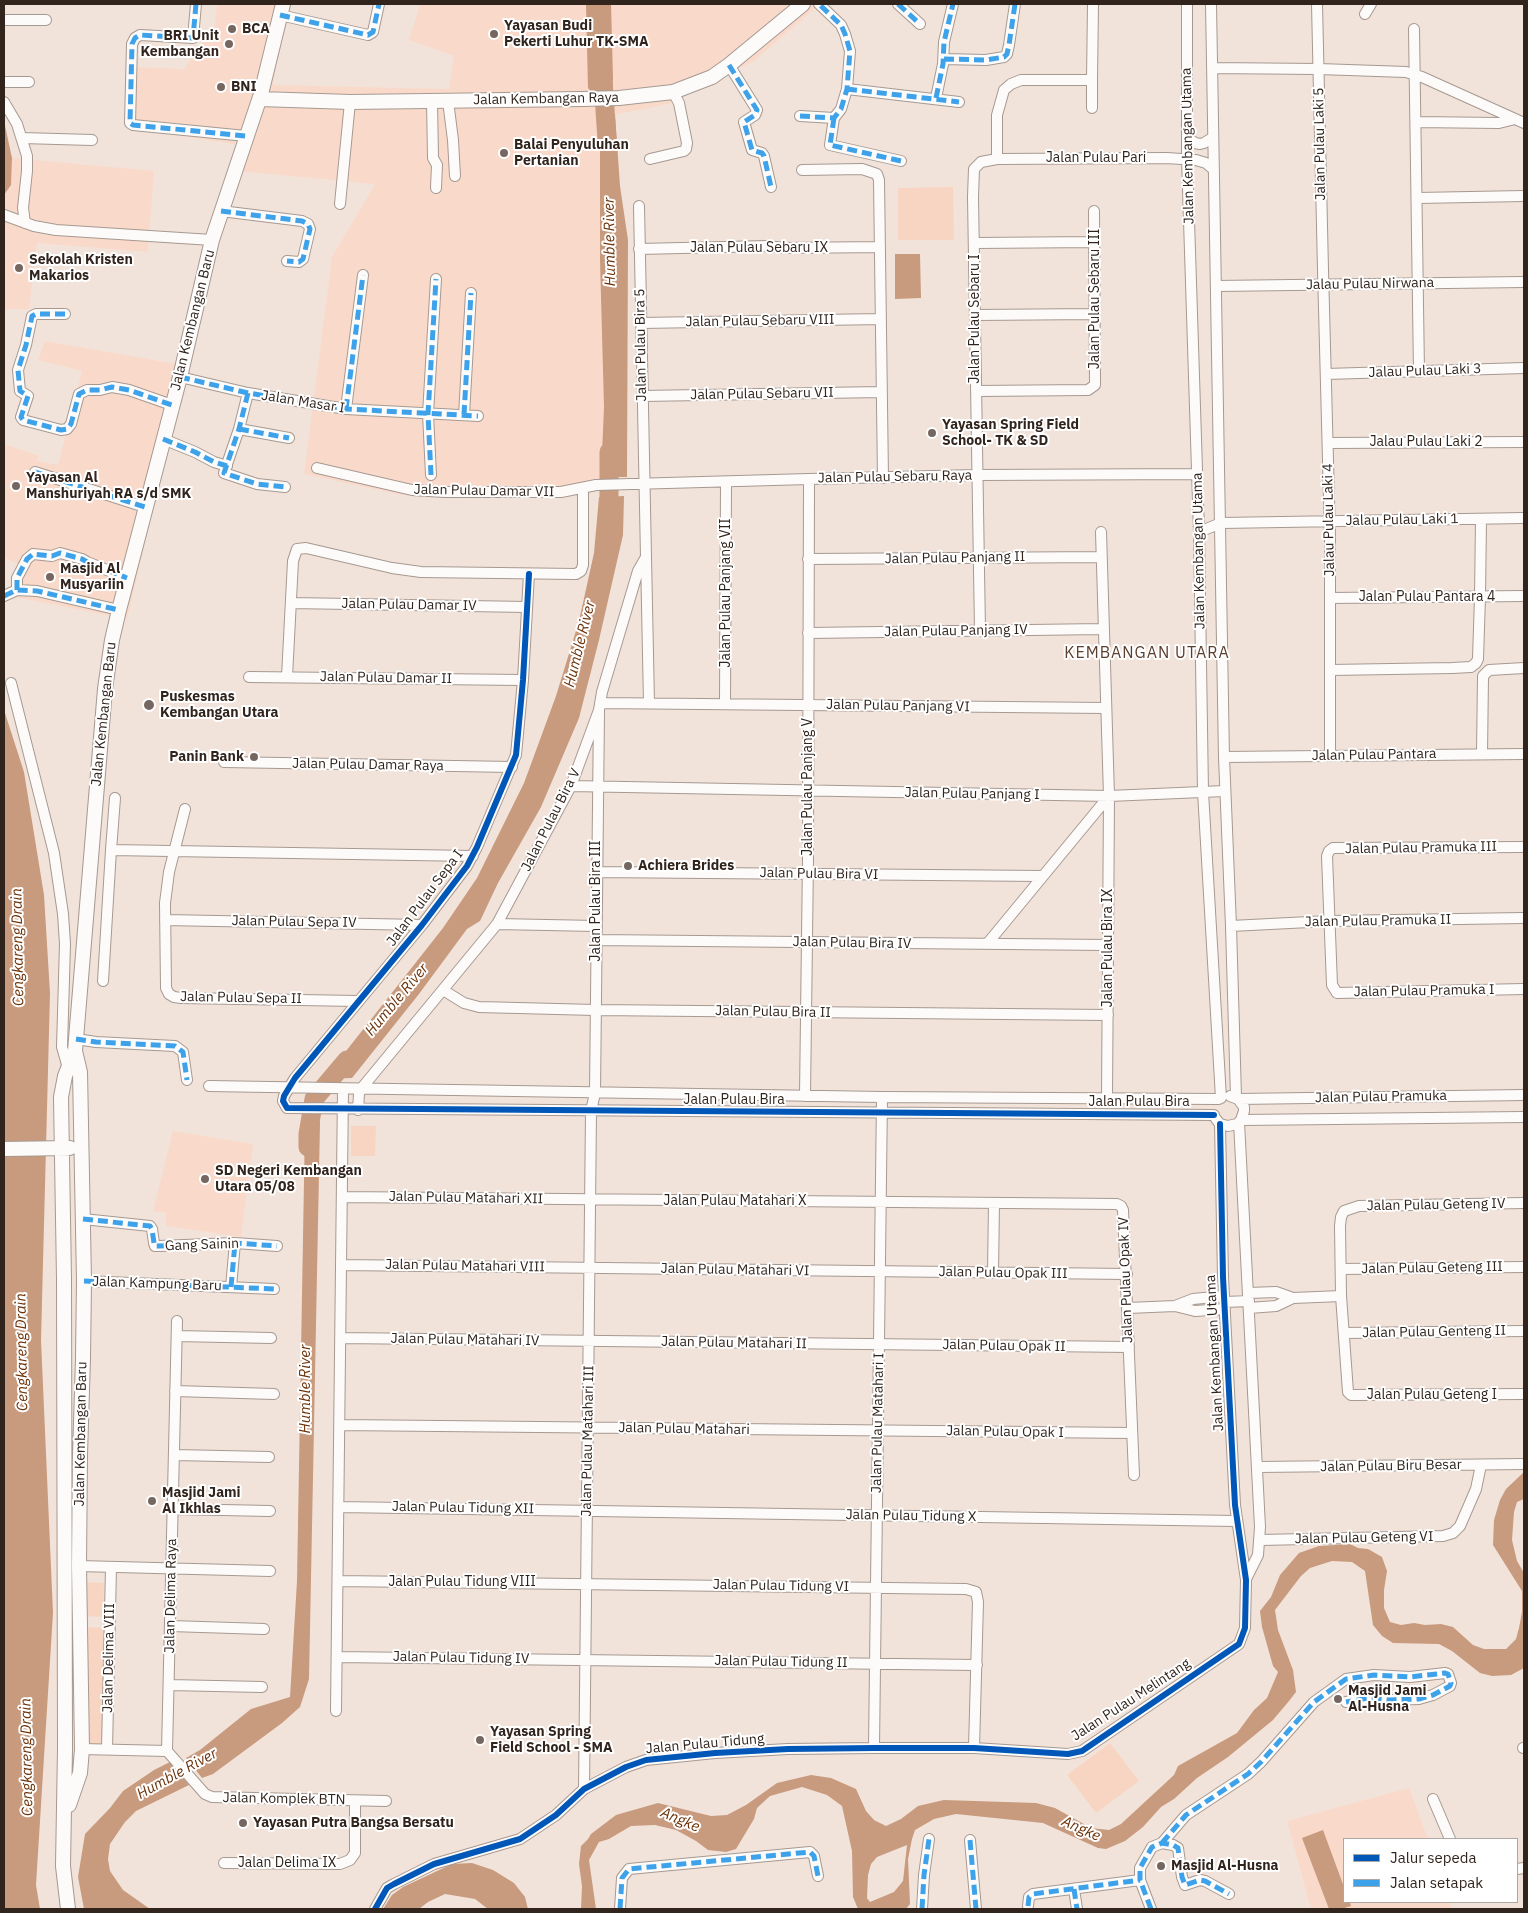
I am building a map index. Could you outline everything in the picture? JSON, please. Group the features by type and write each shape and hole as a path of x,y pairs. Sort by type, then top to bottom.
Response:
{"main road":[{"name":"Jalan Kembangan Raya","path":"260,98 350,102 448,101 618,98 673,92 712,77 803,4"},
{"name":"Jalan Kembangan Baru","path":"65,1816 80,1773 82,1749 79,1566 84,1281 80,1072 76,1045 105,689 112,640 119,610 180,377 212,240 260,98 282,9"},
{"name":"Jalan Kembangan Baru","path":"68,1909 64,1882 64,1272 56,1148 62,1086 76,1045"},
{"path":"4,1149 80,1148"}],"street":[{"path":"196,4 193,38 140,35 135,38 132,44 130,123 133,125 246,136"},
{"path":"282,9 368,35 373,32 380,4"},
{"path":"818,4 841,25 850,51 847,88 842,109 834,118 830,145 902,161"},
{"path":"898,4 920,24"},
{"path":"936,98 944,59 944,42 953,4"},
{"path":"944,59 986,60 1004,57 1007,54 1009,45 1015,4"},
{"path":"1092,108 1093,4"},
{"name":"Jalan Kembangan Utama","path":"1187,4 1187,158 1199,515 1203,792 1220,1098"},
{"name":"Jalan Kembangan Utama","path":"1211,4 1224,757 1237,1098"},
{"name":"Jalan Pulau Laki 5","path":"1318,4 1323,285"},
{"path":"1365,14 1370,4"},
{"path":"4,20 46,20"},
{"path":"1414,29 1419,372"},
{"path":"729,65 756,110 755,116 744,122 752,150 762,153 764,156 771,187"},
{"path":"1212,68 1319,69 1415,74 1520,121"},
{"path":"997,156 997,115 1004,90 1011,84 1021,80 1092,80"},
{"path":"4,82 29,82"},
{"path":"847,88 959,102"},
{"path":"650,159 686,149 687,142 679,103 673,92"},
{"path":"432,101 432,158 437,165 436,188"},
{"path":"448,101 452,122 455,176"},
{"path":"4,102 17,124 27,156 28,171 23,208 26,223"},
{"path":"340,204 350,102"},
{"path":"800,116 834,118"},
{"path":"1416,122 1499,123 1520,121"},
{"path":"1187,137 1200,144 1212,138"},
{"path":"22,138 92,140"},
{"name":"Jalan Pulau Pari","path":"977,164 997,156 1187,158 1206,164 1213,169"},
{"name":"Jalan Pulau Sebaru I","path":"977,164 973,175 980,631"},
{"path":"802,170 862,169 877,174 880,189 883,478"},
{"path":"1417,198 1524,196"},
{"name":"Jalan Pulau Bira 5","path":"638,206 642,396 640,485"},
{"path":"221,211 302,221 308,224 310,229 303,258 299,262 287,261"},
{"name":"Jalan Pulau Sebaru III","path":"976,391 1088,390 1093,388 1096,383 1094,211"},
{"name":"Jalan Kembangan Baru","path":"4,215 26,223 56,230 212,240"},
{"path":"975,243 1095,242"},
{"name":"Jalan Pulau Sebaru IX","path":"639,249 767,246 784,248 880,247"},
{"path":"346,409 363,275"},
{"path":"431,475 428,414 436,279"},
{"name":"Jalau Pulau Nirwana","path":"1216,286 1524,282"},
{"name":"Jalau Pulau Laki 4","path":"1323,285 1330,521 1330,756"},
{"path":"464,415 471,293"},
{"path":"65,314 36,314 32,316 18,370 20,391 28,396 22,417 23,420 61,430 67,429 71,424 79,394 87,390 100,390 116,386 172,405"},
{"path":"976,316 1095,314"},
{"name":"Jalan Pulau Sebaru VIII","path":"641,323 880,319"},
{"name":"Jalau Pulau Laki 3","path":"1326,374 1524,368"},
{"name":"Jalan Masar I","path":"180,377 248,393 346,409 478,416"},
{"name":"Jalan Pulau Sebaru VII","path":"642,396 881,392"},
{"path":"248,393 239,429 224,473 257,484 285,488"},
{"path":"239,429 290,438"},
{"path":"163,440 227,466"},
{"name":"Jalau Pulau Laki 2","path":"1328,443 1524,442"},
{"name":"Jalan Pulau Damar VII","path":"317,468 428,492 561,492 591,487"},
{"path":"35,472 145,507"},
{"name":"Jalan Pulau Sebaru Raya","path":"591,487 977,475 1197,474"},
{"name":"Jalan Pulau Panjang V","path":"805,1096 809,479"},
{"name":"Jalan Pulau Panjang VII","path":"725,704 726,482"},
{"name":"Jalan Pulau Bira V","path":"361,1089 497,924 571,786 599,706 638,571 646,557 640,485"},
{"path":"287,677 293,561 297,549 306,548 392,568 414,571 576,574 582,571 591,487"},
{"name":"Jalau Pulau Laki 1","path":"1199,515 1220,523 1524,518"},
{"path":"1330,670 1472,667 1478,659 1481,519"},
{"name":"Jalau Pulau Laki 1","path":"1199,532 1220,523"},
{"path":"987,944 1109,796 1100,532"},
{"path":"17,590 17,578 27,559 33,554 56,556 60,553 82,558 87,562 127,578"},
{"path":"646,557 649,703"},
{"name":"Jalan Pulau Panjang II","path":"808,560 1101,557"},
{"name":"Jalan Pulau Sepa I","path":"294,1088 358,1001 422,925 473,856 512,767 518,745 529,574"},
{"path":"4,596 17,590 37,591 119,610"},
{"name":"Jalan Pulau Pantara 4","path":"1330,598 1524,596"},
{"name":"Jalan Pulau Damar IV","path":"291,603 527,607"},
{"name":"Jalan Pulau Panjang IV","path":"808,633 1103,629"},
{"path":"1482,754 1483,676 1489,670 1524,668"},
{"name":"Jalan Pulau Damar II","path":"249,677 523,680"},
{"path":"11,683 54,853 61,897 64,944 62,1047 68,1068"},
{"name":"Jalan Pulau Panjang VI","path":"599,706 649,703 1106,708"},
{"name":"Jalan Pulau Bira III","path":"595,1093 599,706"},
{"name":"Jalan Pulau Pantara","path":"1224,757 1524,754"},
{"name":"Jalan Pulau Damar Raya","path":"224,762 512,767"},
{"name":"Jalan Pulau Panjang I","path":"571,786 1109,796 1226,791"},
{"name":"Jalan Pulau Bira IX","path":"1107,1099 1109,796"},
{"path":"103,981 115,798"},
{"name":"Jalan Pulau Sepa II","path":"185,809 167,887 165,920 166,988 169,994 174,997 358,1001"},
{"name":"Jalan Pulau Pramuka III","path":"1329,922 1327,856 1329,850 1333,848 1524,847"},
{"path":"111,850 473,856"},
{"name":"Jalan Pulau Bira VI","path":"596,872 1042,876"},
{"name":"Jalan Pulau Pramuka II","path":"1231,926 1524,918"},
{"name":"Jalan Pulau Sepa IV","path":"165,920 422,925"},
{"name":"Jalan Pulau Pramuka I","path":"1329,922 1332,985 1337,993 1524,989"},
{"path":"497,924 596,926"},
{"name":"Jalan Pulau Bira IV","path":"596,940 1108,945"},
{"name":"Jalan Pulau Bira II","path":"443,990 464,1003 479,1007 595,1010 1108,1015"},
{"path":"76,1045 96,1042 175,1046 183,1052 187,1080"},
{"path":"209,1086 294,1088"},
{"name":"Jalan Pulau Bira","path":"1217,1119 882,1113 324,1110 287,1108 283,1101 294,1088 882,1097 1220,1098"},
{"path":"336,1711 343,1089"},
{"path":"358,1110 361,1089"},
{"name":"Jalan Pulau Matahari III","path":"584,1789 591,1111 595,1093"},
{"path":"1228,1095 1237,1098 1244,1107 1244,1116 1240,1121 1228,1126 1217,1119 1214,1106 1220,1098 1228,1095"},
{"name":"Jalan Pulau Pramuka","path":"1237,1098 1524,1095"},
{"name":"Jalan Pulau Matahari I","path":"874,1748 882,1097"},
{"name":"Jalan Pulau Pramuka","path":"1240,1121 1524,1116"},
{"name":"Jalan Kembangan Utama","path":"1217,1119 1236,1521 1246,1580"},
{"path":"1240,1121 1260,1540 1258,1555 1246,1580"},
{"name":"Jalan Pulau Matahari XII","path":"342,1197 590,1199"},
{"name":"Jalan Pulau Matahari X","path":"590,1199 881,1202"},
{"name":"Jalan Pulau Opak IV","path":"881,1202 1117,1204 1122,1206 1127,1274 1134,1475"},
{"path":"993,1273 994,1203"},
{"name":"Jalan Pulau Geteng IV","path":"1341,1296 1341,1217 1344,1210 1351,1208 1524,1203"},
{"name":"Gang Sainin","path":"83,1219 150,1226 155,1246 235,1243 277,1246"},
{"name":"Jalan Kampung Baru","path":"231,1287 235,1243"},
{"name":"Jalan Pulau Matahari VIII","path":"341,1265 590,1268"},
{"name":"Jalan Pulau Geteng III","path":"1340,1269 1524,1267"},
{"name":"Jalan Pulau Matahari VI","path":"590,1268 880,1272"},
{"name":"Jalan Pulau Opak III","path":"880,1272 1127,1274"},
{"name":"Jalan Kampung Baru","path":"84,1281 274,1289"},
{"path":"1128,1308 1175,1306 1193,1299 1225,1302 1249,1300 1276,1292 1294,1298 1341,1296"},
{"name":"Jalan Pulau Geteng I","path":"1341,1296 1348,1392 1351,1395 1524,1394"},
{"path":"1249,1300 1276,1306 1294,1298"},
{"name":"Jalan Delima Raya","path":"168,1753 177,1321"},
{"name":"Jalan Pulau Genteng II","path":"1344,1333 1524,1331"},
{"path":"177,1336 271,1338"},
{"name":"Jalan Pulau Matahari IV","path":"340,1338 589,1341"},
{"name":"Jalan Pulau Matahari II","path":"589,1341 879,1344"},
{"name":"Jalan Pulau Opak II","path":"879,1344 1129,1347"},
{"path":"175,1391 274,1394"},
{"name":"Jalan Pulau Matahari","path":"340,1425 878,1431"},
{"name":"Jalan Pulau Opak I","path":"878,1431 1132,1434"},
{"path":"174,1455 269,1457"},
{"name":"Jalan Pulau Biru Besar","path":"1258,1467 1524,1464"},
{"name":"Jalan Pulau Geteng VI","path":"1260,1540 1443,1536 1453,1533 1460,1526 1476,1489 1481,1465"},
{"name":"Jalan Pulau Tidung XII","path":"339,1507 587,1510"},
{"path":"173,1509 270,1511"},
{"name":"Jalan Pulau Tidung X","path":"587,1510 1236,1521"},
{"path":"1242,1555 1250,1558 1258,1555"},
{"path":"79,1566 270,1571"},
{"name":"Jalan Delima VIII","path":"107,1750 111,1567"},
{"name":"Jalan Pulau Melintang","path":"874,1748 974,1748 1068,1754 1082,1750 1239,1644 1245,1628 1246,1580"},
{"name":"Jalan Pulau Tidung VIII","path":"338,1581 586,1583"},
{"name":"Jalan Pulau Tidung VI","path":"586,1583 966,1589 976,1592 978,1602 977,1665"},
{"path":"170,1626 264,1629"},
{"name":"Jalan Pulau Tidung IV","path":"337,1657 585,1659"},
{"name":"Jalan Pulau Tidung II","path":"585,1659 977,1665"},
{"path":"974,1748 977,1665"},
{"path":"1151,1909 1140,1880 1140,1868 1152,1847 1162,1843 1186,1814 1248,1774 1314,1702 1346,1678 1374,1675 1410,1677 1445,1673 1448,1674 1451,1683 1450,1686 1433,1695 1419,1699 1388,1700 1369,1698 1346,1702"},
{"path":"169,1685 262,1687"},
{"name":"Jalan Pulau Tidung","path":"375,1909 387,1888 394,1884 434,1864 520,1839 550,1820 584,1789 626,1767 646,1760 742,1752 874,1748"},
{"path":"82,1749 168,1753"},
{"name":"Jalan Komplek BTN","path":"168,1753 205,1794 220,1798 386,1801"},
{"path":"1433,1799 1450,1838"},
{"name":"Jalan Delima IX","path":"224,1863 340,1864 350,1860 355,1853 355,1801"},
{"path":"922,1909 929,1839"},
{"path":"970,1840 976,1909"},
{"path":"1162,1843 1174,1845 1178,1848 1185,1886 1205,1880 1229,1894"},
{"path":"620,1909 622,1878 629,1869 810,1852 814,1856 818,1876"},
{"path":"1028,1906 1030,1895 1089,1885 1140,1880"},
{"path":"1074,1889 1077,1909"}],"shaded area":[{"path":"217,4 289,4 273,85 449,89 454,56 409,40 420,4 820,4 754,61 669,104 609,116 608,485 574,491 402,495 304,474 332,257 375,184 237,171 245,146 125,127 133,67 184,69 215,25"},
{"path":"12,158 154,171 148,252 37,243 29,309 4,309 4,195 11,185"},
{"path":"953,187 954,240 898,240 898,188"},
{"path":"45,341 187,366 127,619 10,596 23,566 4,558 4,444 39,456 37,461 58,465 82,371 38,360"},
{"path":"351,1126 376,1126 375,1156 351,1156"},
{"name":"SD Negeri Kembangan Utara 05/08","path":"173,1131 253,1144 241,1237 166,1226 166,1213 153,1211"},
{"path":"85,1582 104,1583 103,1617 83,1616"},
{"path":"86,1627 107,1628 107,1744 89,1745 86,1687"},
{"path":"1110,1743 1139,1781 1096,1813 1067,1775"},
{"path":"1409,1788 1428,1838 1343,1838 1343,1903 1450,1903 1452,1909 1311,1909 1287,1821"}],"water":[{"path":"586,4 611,4 613,78 610,93 593,94 588,88"},
{"path":"615,114 620,186 628,240 627,477 601,477 604,407 600,260 600,116"},
{"path":"4,121 12,158 11,185 4,195"},
{"path":"895,254 920,254 921,298 895,299"},
{"path":"624,496 623,535 579,718 541,807 498,883 480,921 467,929 419,994 352,1078 324,1079 443,928 477,878 524,783 556,696 579,621 594,553 599,497"},
{"name":"Cengkareng Drain","path":"4,710 24,772 44,895 50,993 41,1340 53,1613 36,1885 40,1909 4,1909"},
{"path":"320,1122 309,1679 300,1707 282,1723 213,1774 202,1778 186,1758 200,1750 251,1709 290,1697 297,1581 305,1123"},
{"name":"Angke","path":"1524,1472 1524,1499 1517,1502 1514,1512 1512,1540 1517,1561 1524,1573 1524,1668 1511,1675 1492,1676 1480,1673 1452,1651 1439,1644 1393,1643 1382,1636 1373,1625 1365,1571 1352,1562 1332,1561 1310,1568 1301,1576 1275,1610 1278,1630 1293,1670 1296,1692 1273,1720 1228,1757 1197,1778 1174,1799 1161,1807 1143,1827 1125,1841 1106,1849 1098,1848 1043,1823 956,1814 934,1819 915,1830 912,1839 908,1859 910,1904 906,1909 858,1909 853,1897 852,1851 842,1806 827,1795 802,1787 770,1796 757,1808 754,1819 736,1849 726,1852 708,1850 676,1830 655,1825 631,1826 609,1839 599,1842 589,1860 596,1909 581,1909 582,1886 579,1864 581,1846 591,1834 616,1815 658,1803 711,1816 727,1815 746,1805 777,1783 811,1775 831,1778 856,1789 866,1811 874,1820 886,1826 901,1819 918,1806 944,1800 1036,1803 1055,1808 1091,1828 1109,1830 1121,1824 1174,1775 1178,1766 1237,1733 1254,1710 1267,1698 1278,1672 1273,1666 1262,1627 1260,1611 1271,1597 1280,1575 1299,1553 1319,1546 1350,1544 1358,1548 1368,1549 1382,1557 1387,1571 1384,1608 1390,1622 1401,1625 1414,1623 1425,1625 1441,1624 1453,1627 1473,1645 1484,1649 1506,1649 1516,1639 1522,1612 1522,1591 1493,1545 1494,1520 1500,1500 1506,1489","holes":["907,1845 903,1881 894,1892 870,1902 867,1898 868,1875 871,1864 877,1857"]},
{"path":"170,1762 189,1785 136,1811 125,1822 110,1844 108,1859 110,1871 123,1890 150,1909 84,1909 78,1877 85,1834 110,1808 123,1791 154,1770"},
{"path":"1323,1830 1343,1884 1343,1903 1350,1903 1351,1906 1341,1909 1329,1909 1302,1838"},
{"path":"472,1863 493,1870 514,1883 525,1897 528,1909 488,1909 475,1899 445,1894 428,1902 419,1909 383,1909 392,1895 403,1887 452,1864"}],"waterway":[{"name":"Humble River","path":"603,80 607,140"},
{"name":"Humble River","path":"609,452 609,522"},
{"name":"Humble River","path":"308,1147 308,1134 314,1099 347,1060"}],"marked path":[{"path":"196,4 193,38 140,35 135,38 132,44 130,123 133,125 246,136"},
{"path":"280,15 368,35 373,32 379,4"},
{"path":"800,116 834,118 841,109 847,89 850,51 845,34 841,25 819,4"},
{"path":"898,4 920,24"},
{"path":"936,98 943,64 944,42 953,4"},
{"path":"944,59 986,60 1004,57 1007,54 1009,45 1015,4"},
{"path":"729,65 757,110 755,115 744,122 752,150 762,153 764,156 771,187"},
{"path":"847,89 959,102"},
{"path":"834,118 830,145 901,161"},
{"path":"221,211 302,221 308,224 310,229 303,259 299,262 287,261"},
{"path":"346,409 363,275"},
{"path":"431,475 428,414 436,279"},
{"path":"464,415 471,293"},
{"path":"65,314 36,314 32,316 18,370 20,391 28,396 21,417 23,420 61,430 67,429 71,424 79,394 87,390 100,390 112,387 129,390 172,405"},
{"path":"180,377 248,393 346,409 478,416"},
{"path":"248,393 239,429 224,473 257,484 285,487"},
{"path":"239,429 289,438"},
{"path":"163,439 227,466"},
{"path":"35,472 145,507"},
{"path":"17,590 17,578 27,559 33,554 52,556 60,553 82,559 127,578"},
{"path":"4,596 17,590 37,591 119,610"},
{"path":"76,1039 96,1042 175,1046 183,1052 187,1080"},
{"path":"83,1219 150,1226 155,1246 235,1243 277,1246"},
{"path":"231,1287 235,1243"},
{"path":"84,1281 274,1289"},
{"path":"1162,1843 1186,1815 1248,1774 1314,1702 1346,1679 1374,1675 1410,1677 1445,1673 1448,1674 1451,1683 1450,1686 1433,1695 1419,1699 1388,1700 1369,1698 1346,1702"},
{"path":"922,1909 929,1839"},
{"path":"970,1840 976,1909"},
{"path":"1151,1909 1140,1880 1140,1868 1152,1847 1162,1843 1178,1848 1185,1885 1200,1880 1205,1881 1229,1894"},
{"path":"620,1909 622,1878 629,1869 810,1852 814,1856 818,1876"},
{"path":"1028,1906 1029,1897 1033,1894 1140,1880"},
{"path":"1074,1889 1077,1909"}],"cycle path":[{"path":"529,574 523,680 516,755 477,847 467,866 422,925 295,1078 284,1096 283,1101 287,1108 1214,1115"},
{"path":"375,1909 387,1888 394,1884 434,1864 520,1839 556,1815 584,1789 626,1767 646,1760 715,1753 788,1749 974,1748 1068,1754 1082,1751 1239,1644 1245,1628 1246,1580 1235,1505 1223,1277 1220,1124"}],"place":[{"name":"BCA","path":"232,29"},
{"name":"Yayasan Budi Pekerti Luhur TK-SMA","path":"494,34"},
{"name":"BRI Unit Kembangan","path":"229,44"},
{"name":"BNI","path":"221,87"},
{"name":"Balai Penyuluhan Pertanian","path":"504,153"},
{"name":"Sekolah Kristen Makarios","path":"19,268"},
{"name":"Yayasan Spring Field School- TK & SD","path":"932,433"},
{"name":"Yayasan Al Manshuriyah RA s/d SMK","path":"16,486"},
{"name":"Masjid Al Musyariin","path":"50,577"},
{"name":"Puskesmas Kembangan Utara","path":"149,705"},
{"name":"Panin Bank","path":"254,757"},
{"name":"Achiera Brides","path":"628,866"},
{"name":"SD Negeri Kembangan Utara 05/08","path":"205,1179"},
{"name":"Masjid Jami Al Ikhlas","path":"152,1501"},
{"name":"Masjid Jami Al-Husna","path":"1338,1699"},
{"name":"Yayasan Spring Field School - SMA","path":"480,1740"},
{"name":"Yayasan Putra Bangsa Bersatu","path":"243,1823"},
{"name":"Masjid Al-Husna","path":"1161,1866"}],"district":[{"name":"KEMBANGAN UTARA","path":"1147,653"}]}
